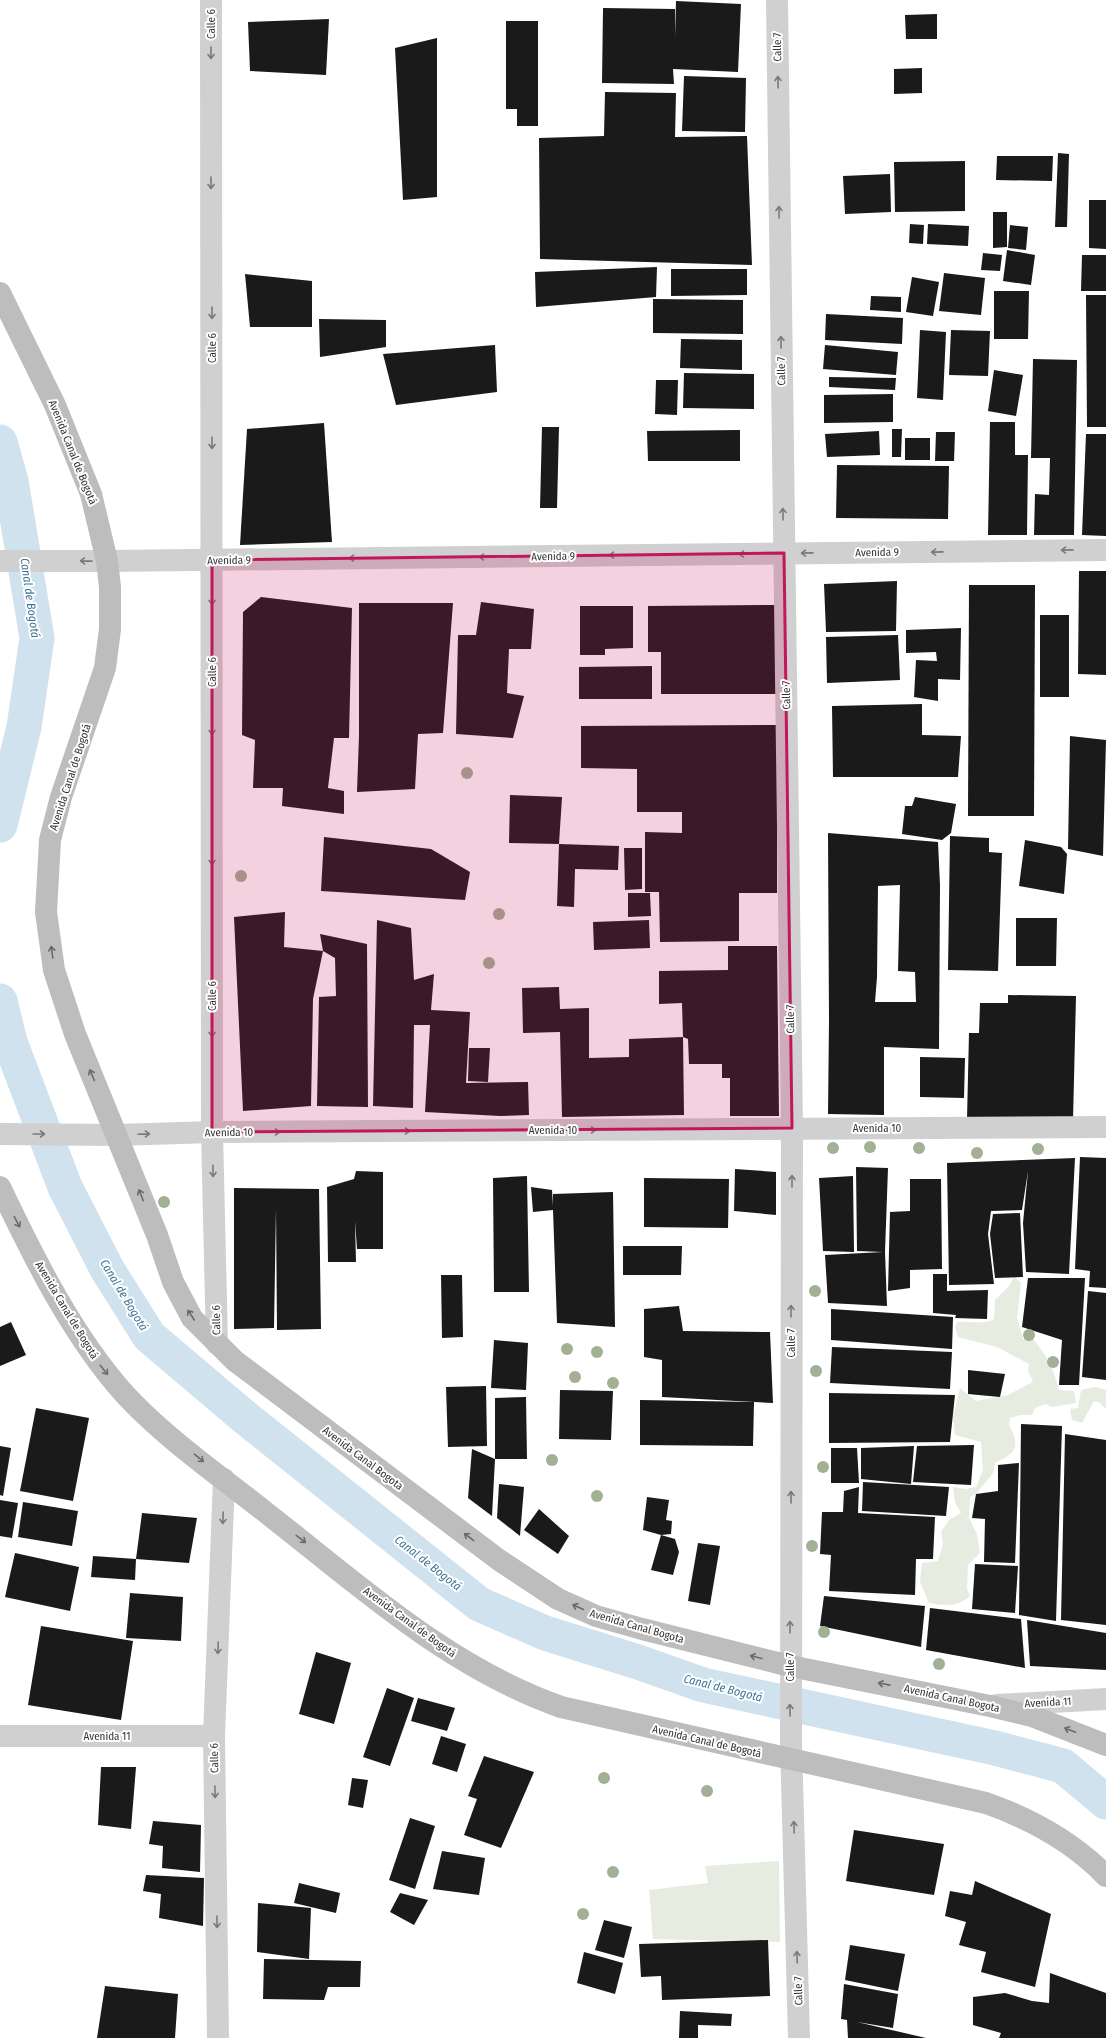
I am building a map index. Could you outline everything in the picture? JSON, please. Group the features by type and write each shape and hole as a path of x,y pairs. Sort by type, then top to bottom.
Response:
{"main road":[{"name":"Avenida Canal de Bogotá","path":"0,293 55,405 91,494 107,561 110,629 106,668 61,797 50,840 46,912 54,970 63,1000 157,1235 173,1282 192,1318 217,1344"},
{"name":"Avenida Canal de Bogotá","path":"0,1187 52,1287 96,1359 117,1385 142,1411 224,1479 428,1639 501,1682 528,1696 591,1715 791,1752 986,1803 1010,1812 1056,1835 1075,1849 1106,1876"},
{"name":"Avenida Canal Bogota","path":"217,1344 235,1361 499,1560 558,1599 596,1616 790,1672 990,1706 1032,1716 1106,1745"}],"street":[{"name":"Calle 6","path":"211,0 212,1132 217,1344"},
{"name":"Calle 7","path":"777,0 792,1128 790,1672 799,2038"},
{"name":"Avenida 9","path":"6,561 1106,550"},
{"name":"Avenida 10","path":"0,1134 77,1133 117,1135 212,1132 1106,1127"},
{"name":"Calle 6","path":"218,2038 214,1736 224,1479"},
{"name":"Avenida 11","path":"990,1706 1106,1699"},
{"name":"Avenida 11","path":"0,1736 214,1736"}],"highlighted area":[{"path":"784,553 792,1128 212,1132 212,560"}],"shaded area":[{"path":"1014,1277 1021,1283 1017,1317 1023,1339 1034,1340 1050,1363 1059,1390 1074,1391 1076,1403 1052,1407 1046,1404 1035,1408 1032,1415 1021,1415 1010,1418 1009,1425 1015,1439 1015,1448 1008,1456 995,1463 993,1473 976,1494 970,1497 969,1518 977,1534 980,1553 968,1565 967,1589 970,1596 961,1602 951,1605 929,1603 920,1582 922,1563 938,1561 943,1544 941,1532 949,1520 961,1513 955,1502 953,1487 966,1489 976,1487 983,1470 981,1442 955,1435 953,1417 960,1388 976,1401 1008,1395 1033,1382 1028,1371 1029,1364 997,1347 958,1337 955,1327 957,1322 985,1322 994,1319 995,1300 1009,1286"},
{"path":"1095,1387 1106,1390 1106,1409 1099,1402 1094,1401 1082,1423 1072,1420 1070,1409 1078,1408 1081,1390"},
{"path":"779,1861 780,1942 653,1939 649,1890 708,1883 705,1866"}],"building":[{"path":"676,1 741,4 738,72 673,69 674,84 602,83 603,8 675,9 675,37"},
{"path":"937,14 937,39 906,39 905,15"},
{"path":"329,19 326,75 250,71 248,22"},
{"path":"506,21 538,21 538,126 517,126 517,109 506,109"},
{"path":"437,38 437,197 403,200 395,48"},
{"path":"922,68 922,93 894,94 894,69"},
{"path":"684,76 746,78 745,132 682,131"},
{"path":"605,92 676,93 675,137 747,136 752,265 540,259 539,138 604,136"},
{"path":"1058,153 1069,154 1067,227 1055,227"},
{"path":"997,156 1053,156 1052,181 996,180"},
{"path":"965,161 965,211 895,212 894,162"},
{"path":"890,174 891,212 845,214 843,176"},
{"path":"1089,200 1106,200 1106,249 1089,248"},
{"path":"993,212 1007,212 1007,247 993,248"},
{"path":"910,224 924,225 923,244 909,243"},
{"path":"928,224 969,226 968,246 927,244"},
{"path":"1010,225 1028,227 1026,250 1008,248"},
{"path":"1007,250 1035,255 1031,285 1003,281"},
{"path":"983,253 1002,255 1000,271 981,270"},
{"path":"1082,255 1106,255 1106,291 1081,291"},
{"path":"657,267 656,297 536,307 535,272"},
{"path":"671,269 747,269 747,295 671,296"},
{"path":"944,273 985,278 981,315 939,311"},
{"path":"245,274 312,281 312,327 250,327"},
{"path":"912,277 939,282 933,316 906,312"},
{"path":"994,291 1029,291 1028,339 994,339"},
{"path":"1086,295 1106,295 1106,427 1087,427"},
{"path":"871,296 901,297 901,312 870,310"},
{"path":"653,299 743,300 743,334 653,333"},
{"path":"826,314 903,318 902,344 825,340"},
{"path":"319,319 386,320 386,347 320,357"},
{"path":"920,330 946,332 943,400 917,398"},
{"path":"951,330 990,331 988,376 949,375"},
{"path":"681,339 742,340 742,370 680,368"},
{"path":"495,345 497,392 396,405 383,354"},
{"path":"825,345 898,352 896,375 823,369"},
{"path":"1033,359 1077,360 1074,535 1034,535 1035,494 1049,495 1050,458 1031,458"},
{"path":"994,370 1023,375 1016,416 988,411"},
{"path":"684,373 754,374 754,409 683,408"},
{"path":"829,377 896,378 895,390 829,387"},
{"path":"656,380 678,380 677,415 655,414"},
{"path":"893,394 893,422 824,423 824,395"},
{"path":"990,422 1015,422 1015,455 1028,455 1027,535 988,535"},
{"path":"324,423 332,542 240,545 247,429"},
{"path":"542,427 559,427 557,508 540,508"},
{"path":"892,429 902,429 901,457 892,457"},
{"path":"740,430 740,461 648,461 647,431"},
{"path":"879,431 880,455 827,457 825,434"},
{"path":"936,432 955,432 954,461 935,461"},
{"path":"1086,434 1106,434 1106,536 1082,535"},
{"path":"905,438 930,438 930,460 905,460"},
{"path":"837,465 949,466 948,519 836,518"},
{"path":"1079,571 1106,571 1106,675 1078,674"},
{"path":"897,581 896,631 826,632 824,584"},
{"path":"969,585 1035,585 1034,816 968,816"},
{"path":"261,597 352,608 349,738 334,738 328,788 344,791 344,814 282,806 283,788 253,788 255,740 242,735 243,612"},
{"path":"481,602 534,609 531,649 509,649 507,693 524,696 513,738 456,734 458,635 476,635"},
{"path":"359,603 453,603 443,733 418,734 415,789 357,792 359,736"},
{"path":"777,605 777,694 661,694 661,652 648,652 648,606"},
{"path":"580,606 633,606 633,648 605,649 605,655 580,655"},
{"path":"1040,615 1069,615 1069,697 1040,697"},
{"path":"961,628 960,680 938,679 938,701 914,697 916,660 937,661 936,652 906,653 906,630"},
{"path":"898,635 900,680 827,683 826,637"},
{"path":"652,666 652,699 579,699 579,667"},
{"path":"922,704 922,735 961,736 958,777 833,777 832,706"},
{"path":"777,725 777,893 739,893 739,941 660,942 659,892 645,892 645,832 682,833 682,812 637,812 637,769 581,768 581,726"},
{"path":"1070,736 1106,740 1103,856 1068,849"},
{"path":"510,795 562,797 559,844 509,843"},
{"path":"915,797 956,804 951,833 942,840 902,834 905,806 912,806"},
{"path":"828,833 938,842 940,885 939,1049 884,1047 884,1115 828,1114","holes":["900,885 898,971 915,972 916,1002 875,1002 877,977 878,886"]},
{"path":"950,836 989,838 989,852 1002,853 998,971 948,970"},
{"path":"324,837 431,849 470,872 465,900 321,891"},
{"path":"1025,840 1061,847 1067,854 1064,894 1019,886"},
{"path":"559,844 619,846 618,870 575,869 574,907 557,906"},
{"path":"624,848 642,848 642,889 625,890"},
{"path":"628,893 650,893 651,916 628,917"},
{"path":"285,912 284,947 323,951 313,999 311,1106 243,1111 234,917"},
{"path":"1016,918 1057,918 1056,966 1016,966"},
{"path":"377,920 411,928 414,980 434,974 431,1010 470,1012 466,1083 528,1082 529,1115 500,1116 425,1112 430,1025 414,1025 413,1108 373,1106"},
{"path":"649,920 650,948 594,950 593,922"},
{"path":"320,934 367,944 368,1107 317,1106 319,997 336,996 335,958 323,951"},
{"path":"728,946 777,946 779,1116 730,1116 730,1078 722,1078 722,1064 689,1064 688,1039 683,1037 682,1003 659,1004 659,971 728,970"},
{"path":"559,987 560,1009 589,1008 589,1058 629,1057 629,1039 683,1037 684,1115 562,1117 560,1032 523,1033 522,988"},
{"path":"1008,995 1076,996 1073,1121 967,1119 969,1033 979,1033 980,1003 1008,1003"},
{"path":"469,1048 490,1048 488,1082 468,1081"},
{"path":"920,1057 965,1058 964,1098 920,1097"},
{"path":"1080,1157 1106,1158 1106,1288 1089,1287 1090,1271 1075,1269"},
{"path":"1075,1158 1069,1274 1026,1272 1023,1223 1028,1171 1022,1210 991,1211 988,1234 994,1284 949,1285 947,1163"},
{"path":"856,1167 888,1168 885,1252 887,1306 828,1303 825,1255 883,1252 857,1251"},
{"path":"735,1169 776,1172 776,1215 734,1211"},
{"path":"356,1171 383,1172 383,1249 357,1249 355,1221 356,1262 328,1262 327,1187 354,1179"},
{"path":"527,1176 529,1292 494,1292 493,1178"},
{"path":"853,1176 854,1252 823,1251 819,1178"},
{"path":"644,1178 729,1179 728,1228 644,1227"},
{"path":"910,1179 941,1179 942,1269 910,1270 910,1288 888,1291 890,1212 910,1211"},
{"path":"531,1187 552,1190 553,1206 553,1194 613,1192 615,1327 557,1323 553,1210 533,1212"},
{"path":"234,1188 319,1189 321,1329 277,1330 276,1208 274,1328 234,1329"},
{"path":"1020,1213 1023,1277 995,1278 990,1234 993,1214"},
{"path":"623,1246 682,1246 681,1275 623,1275"},
{"path":"933,1274 947,1274 947,1291 988,1290 987,1319 955,1318 956,1315 933,1313"},
{"path":"441,1275 462,1275 463,1337 442,1338"},
{"path":"1028,1278 1085,1278 1079,1385 1059,1385 1062,1340 1022,1327"},
{"path":"1088,1291 1106,1293 1106,1380 1082,1377"},
{"path":"679,1306 683,1331 770,1332 773,1403 662,1397 662,1360 644,1357 644,1309"},
{"path":"831,1309 953,1317 952,1349 831,1340"},
{"path":"11,1322 26,1355 0,1366 0,1327"},
{"path":"494,1340 528,1343 526,1390 491,1388"},
{"path":"832,1347 952,1352 950,1389 830,1383"},
{"path":"968,1370 1005,1374 1000,1397 968,1394"},
{"path":"486,1386 487,1446 448,1447 446,1387"},
{"path":"560,1390 613,1391 611,1440 559,1439"},
{"path":"829,1393 955,1395 950,1442 829,1443"},
{"path":"526,1397 527,1459 495,1459 495,1398"},
{"path":"640,1400 754,1402 753,1446 640,1445"},
{"path":"36,1408 89,1418 73,1501 20,1491"},
{"path":"1021,1424 1062,1426 1056,1621 1019,1615"},
{"path":"1065,1434 1106,1440 1106,1625 1061,1620"},
{"path":"974,1445 971,1485 913,1482 917,1446"},
{"path":"0,1446 11,1448 3,1496 0,1495"},
{"path":"914,1446 911,1484 861,1479 861,1448"},
{"path":"831,1448 857,1448 859,1483 831,1483"},
{"path":"472,1449 495,1459 492,1516 468,1498"},
{"path":"1019,1463 1015,1563 984,1562 985,1519 972,1518 976,1494 998,1491 998,1465"},
{"path":"863,1482 949,1487 946,1516 862,1511"},
{"path":"499,1484 524,1487 520,1536 497,1518"},
{"path":"859,1487 858,1513 935,1517 933,1559 916,1559 915,1595 829,1591 831,1555 820,1554 822,1512 843,1512 844,1491"},
{"path":"647,1497 669,1500 666,1520 672,1521 671,1534 661,1535 643,1530"},
{"path":"0,1500 18,1503 12,1538 0,1536"},
{"path":"23,1502 78,1511 72,1546 18,1537"},
{"path":"539,1509 569,1536 558,1554 524,1530"},
{"path":"142,1513 197,1518 189,1563 136,1559"},
{"path":"661,1535 675,1539 679,1552 673,1575 651,1570"},
{"path":"698,1543 720,1546 710,1605 688,1601"},
{"path":"15,1553 79,1567 70,1611 5,1597"},
{"path":"93,1556 136,1559 135,1580 91,1577"},
{"path":"975,1564 1018,1566 1015,1613 972,1609"},
{"path":"130,1593 183,1597 181,1641 126,1638"},
{"path":"824,1596 925,1606 921,1647 820,1626"},
{"path":"930,1608 1021,1619 1025,1668 926,1650"},
{"path":"1027,1620 1106,1633 1106,1670 1030,1666"},
{"path":"41,1626 133,1641 121,1720 28,1705"},
{"path":"316,1652 351,1663 334,1724 299,1714"},
{"path":"387,1688 414,1698 390,1766 363,1757"},
{"path":"418,1698 455,1708 447,1731 411,1721"},
{"path":"441,1736 466,1744 457,1772 432,1764"},
{"path":"484,1756 534,1772 501,1848 464,1835 477,1799 468,1796"},
{"path":"101,1767 136,1767 131,1829 98,1825"},
{"path":"352,1778 368,1780 363,1808 348,1805"},
{"path":"410,1818 435,1826 415,1889 389,1880"},
{"path":"153,1821 201,1825 200,1872 162,1868 163,1846 149,1844"},
{"path":"854,1830 944,1844 934,1895 846,1881"},
{"path":"442,1851 485,1858 479,1895 433,1889"},
{"path":"146,1875 204,1878 203,1926 159,1918 161,1894 143,1891"},
{"path":"975,1881 1051,1914 1035,1987 981,1972 986,1952 959,1945 966,1922 945,1916 950,1891 972,1895"},
{"path":"299,1883 340,1893 336,1913 294,1903"},
{"path":"400,1893 428,1900 414,1925 390,1912"},
{"path":"258,1903 311,1908 309,1959 257,1952"},
{"path":"604,1920 632,1927 624,1958 595,1950"},
{"path":"768,1940 770,1996 662,2000 661,1976 641,1977 639,1944"},
{"path":"850,1945 905,1954 898,1991 845,1980"},
{"path":"584,1952 623,1963 615,1994 577,1983"},
{"path":"264,1959 361,1961 360,1987 328,1987 324,2000 263,1999"},
{"path":"1050,1973 1106,1993 1106,2038 999,2038 1001,2033 973,2025 973,1997 1005,1993 1032,2001 1049,2003"},
{"path":"844,1984 898,1994 893,2028 857,2022 926,2038 848,2038 847,2020 841,2019"},
{"path":"105,1986 178,1994 175,2038 97,2038"},
{"path":"680,2011 732,2014 731,2026 698,2025 698,2038 679,2038"}],"waterway":[{"name":"Canal de Bogotá","path":"0,442 11,481 37,638 24,727 0,825"},
{"name":"Canal de Bogotá","path":"0,1001 10,1042 65,1187 107,1269 149,1336 242,1415 479,1604 545,1633 638,1662 703,1685 995,1748 1063,1766 1106,1802"}]}
